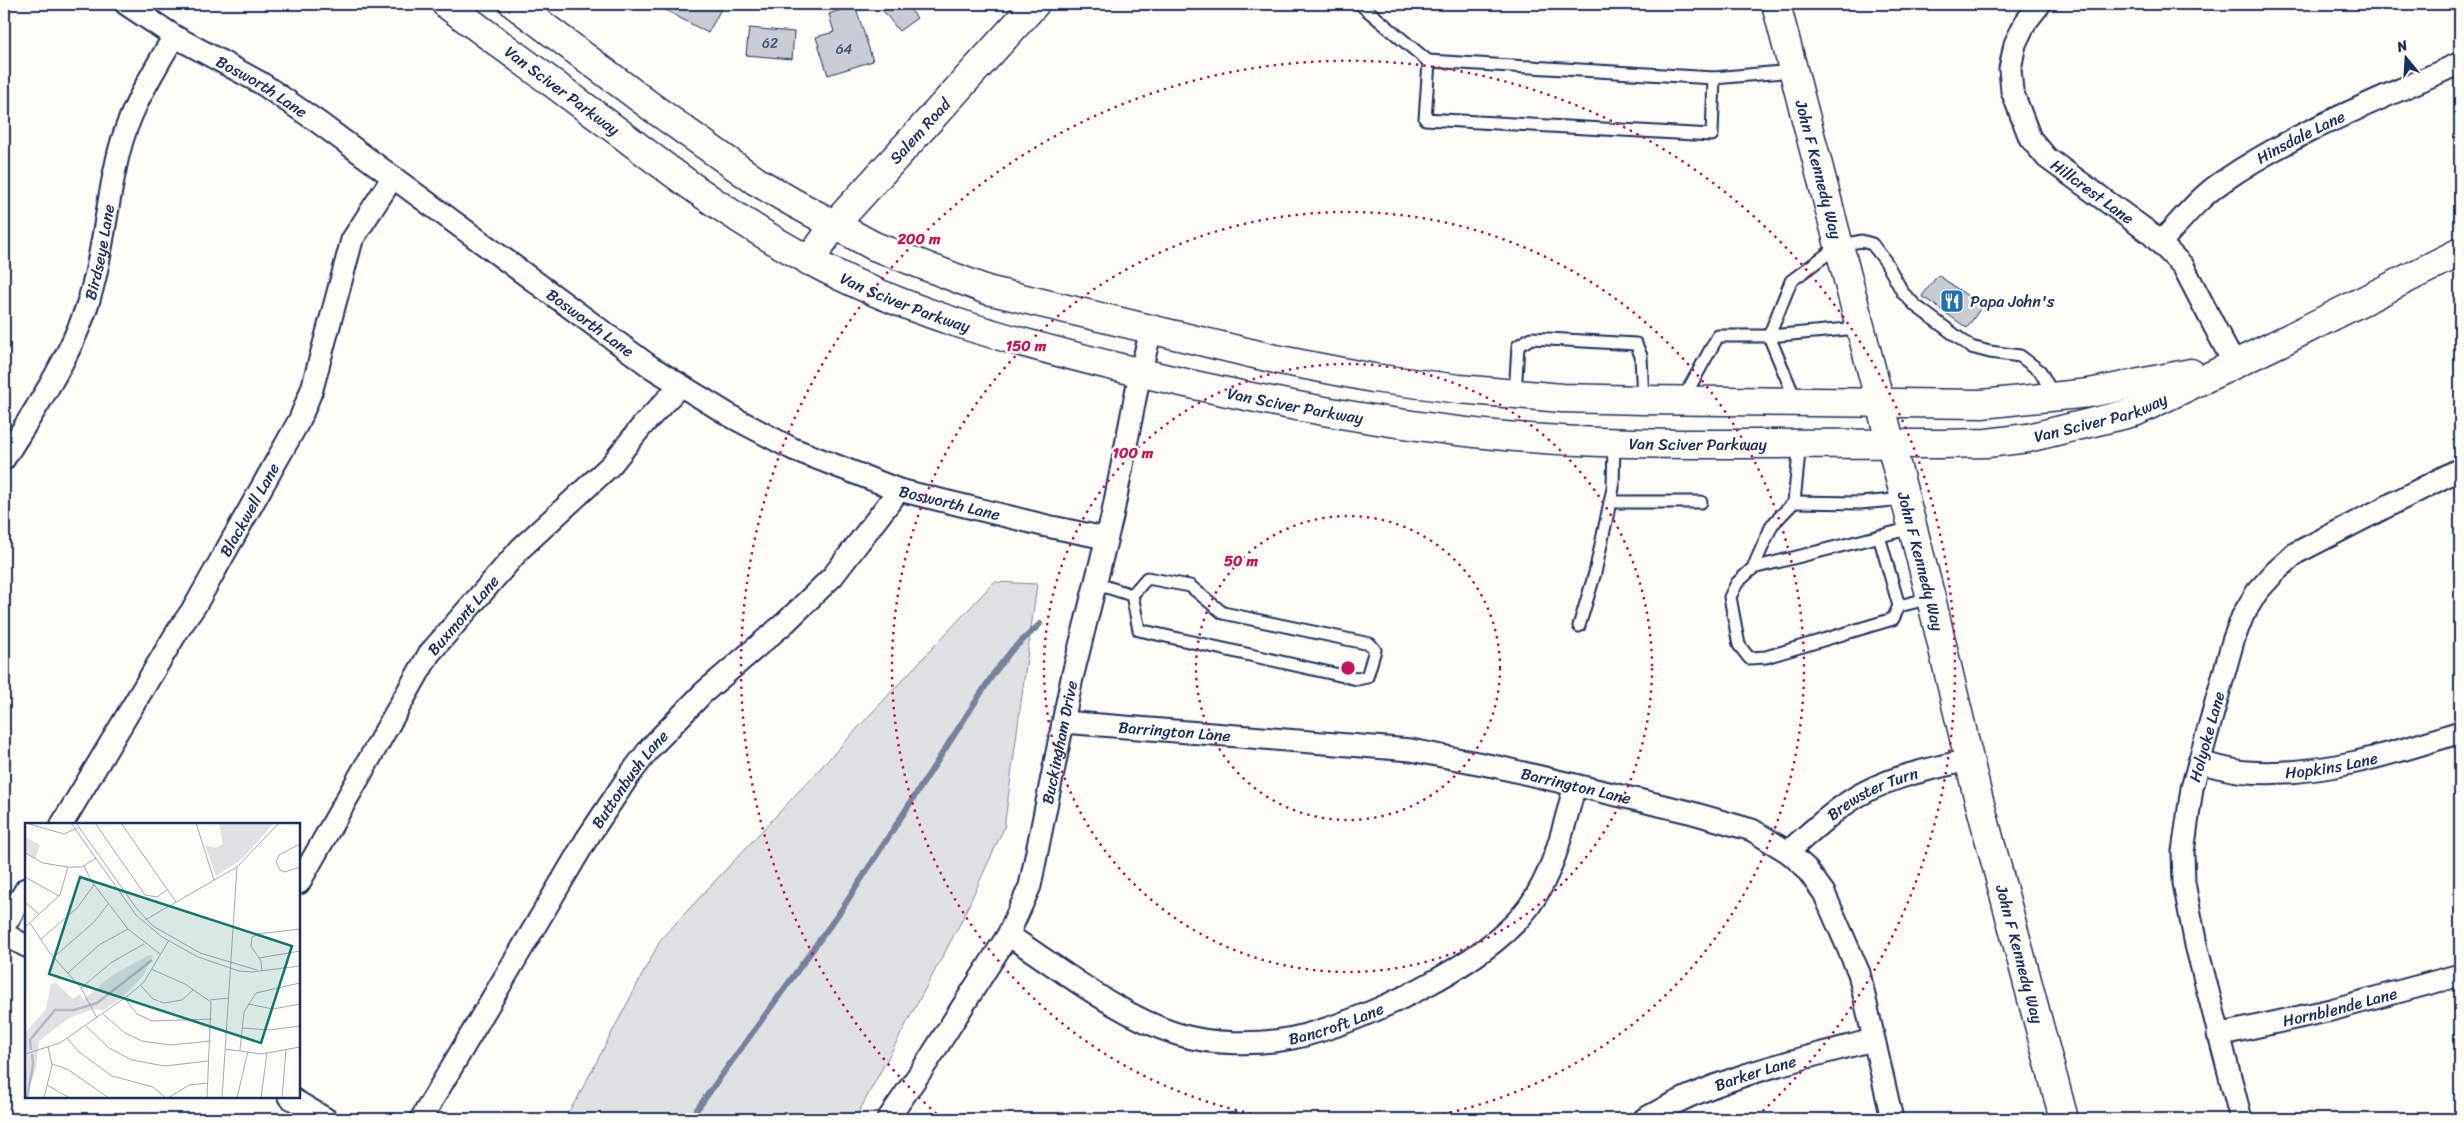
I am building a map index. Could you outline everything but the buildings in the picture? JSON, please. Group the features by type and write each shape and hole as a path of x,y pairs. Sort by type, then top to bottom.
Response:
{"street":[{"name":"Bosworth Lane","path":"126,4 174,36 261,83 340,137 680,387 793,449 899,490 1105,538"},
{"name":"Van Sciver Parkway","path":"446,4 715,203 762,234 809,261 864,288 923,313 991,335 1140,373 1323,412 1413,426 1509,436 1614,442 1890,443 1987,442 2028,438 2135,412 2350,308 2460,252"},
{"name":"Van Sciver Parkway","path":"514,4 660,113 749,176 794,203 874,246 988,290 1151,331 1275,359 1374,378 1515,394 1682,401 1982,404 2055,398 2133,386 2234,364"},
{"name":"Salem Road","path":"809,261 835,224 1035,4"},
{"name":"John F Kennedy Way","path":"1776,4 1878,403 1931,598 1970,760 2064,1119"},
{"name":"Hillcrest Lane","path":"2040,4 2025,23 2015,44 2010,70 2012,91 2030,138 2046,158 2130,218 2160,243 2183,266 2234,364"},
{"name":"Birdseye Lane","path":"4,459 60,368 75,338 95,275 119,151 127,126 136,104 174,36"},
{"name":"Hinsdale Lane","path":"2160,243 2206,195 2223,181 2262,157 2321,126 2460,63"},
{"name":"Blackwell Lane","path":"63,823 177,632 195,606 300,418 312,389 352,240 394,177"},
{"name":"Buckingham Drive","path":"888,1119 928,1061 1008,935 1030,886 1094,583 1115,501 1140,373 1151,331"},
{"name":"Buxmont Lane","path":"300,880 429,654 521,548 600,475 680,387"},
{"name":"Holyoke Lane","path":"2240,1119 2196,945 2184,883 2183,852 2186,821 2199,762 2233,641 2243,615 2256,592 2296,553 2460,468"},
{"name":"Buttonbush Lane","path":"421,1119 586,840 628,777 651,747 703,693 786,622 834,576 899,490"},
{"name":"Barrington Lane","path":"1064,722 1411,750 1469,760 1689,812 1752,830 1788,852 1805,867 1824,893 1859,973 1892,1119"},
{"name":"Hopkins Lane","path":"2199,762 2246,772 2296,772 2385,755 2460,732"},
{"name":"Brewster Turn","path":"1788,852 1845,805 1863,794 1886,783 1933,768 1970,760"},
{"name":"Bancroft Lane","path":"1008,935 1149,1024 1178,1035 1208,1041 1238,1043 1291,1038 1314,1032 1367,1014 1407,996 1493,943 1527,909 1542,887 1575,785"},
{"path":"4,926 25,891"},
{"path":"4,934 25,945"},
{"name":"Hornblende Lane","path":"2218,1035 2331,1010 2460,975"},
{"name":"Barker Lane","path":"1644,1119 1684,1098 1746,1073 1873,1040"},
{"path":"291,1098 326,1119"}],"lane":[{"path":"1360,4 1428,61 1714,78 1793,71"},
{"path":"1428,61 1425,119 1712,135 1714,78"},
{"path":"1797,402 1769,336 1792,281 1838,246 1861,241 1872,244 1886,262 1903,293 1916,306 1970,347 2020,356 2040,371 2055,398"},
{"path":"1682,401 1718,336 1769,336 1859,328"},
{"path":"1515,394 1518,346 1531,338 1636,344 1641,356 1643,400"},
{"path":"1579,626 1595,574 1613,488 1614,442"},
{"path":"1800,443 1794,502 1772,525 1753,568 1737,583 1730,597 1740,645 1749,658 1766,657 1893,619 1899,606 1879,536"},
{"path":"1794,502 1860,503 1905,499"},
{"path":"1610,502 1701,502"},
{"path":"1753,568 1912,528"},
{"path":"1147,578 1190,586 1223,613 1370,644 1375,650 1368,678 1357,679 1139,630 1132,596 1147,578"},
{"path":"1094,583 1132,596"},
{"path":"1899,606 1931,598"}],"shaded area":[{"path":"994,582 1037,584 1004,828 960,924 855,1119 563,1119 577,1099 661,939"}],"waterway":[{"path":"690,1119 842,909 994,673 1012,650 1040,624"}],"place":[{"name":"Papa John's","path":"1952,301"}]}
